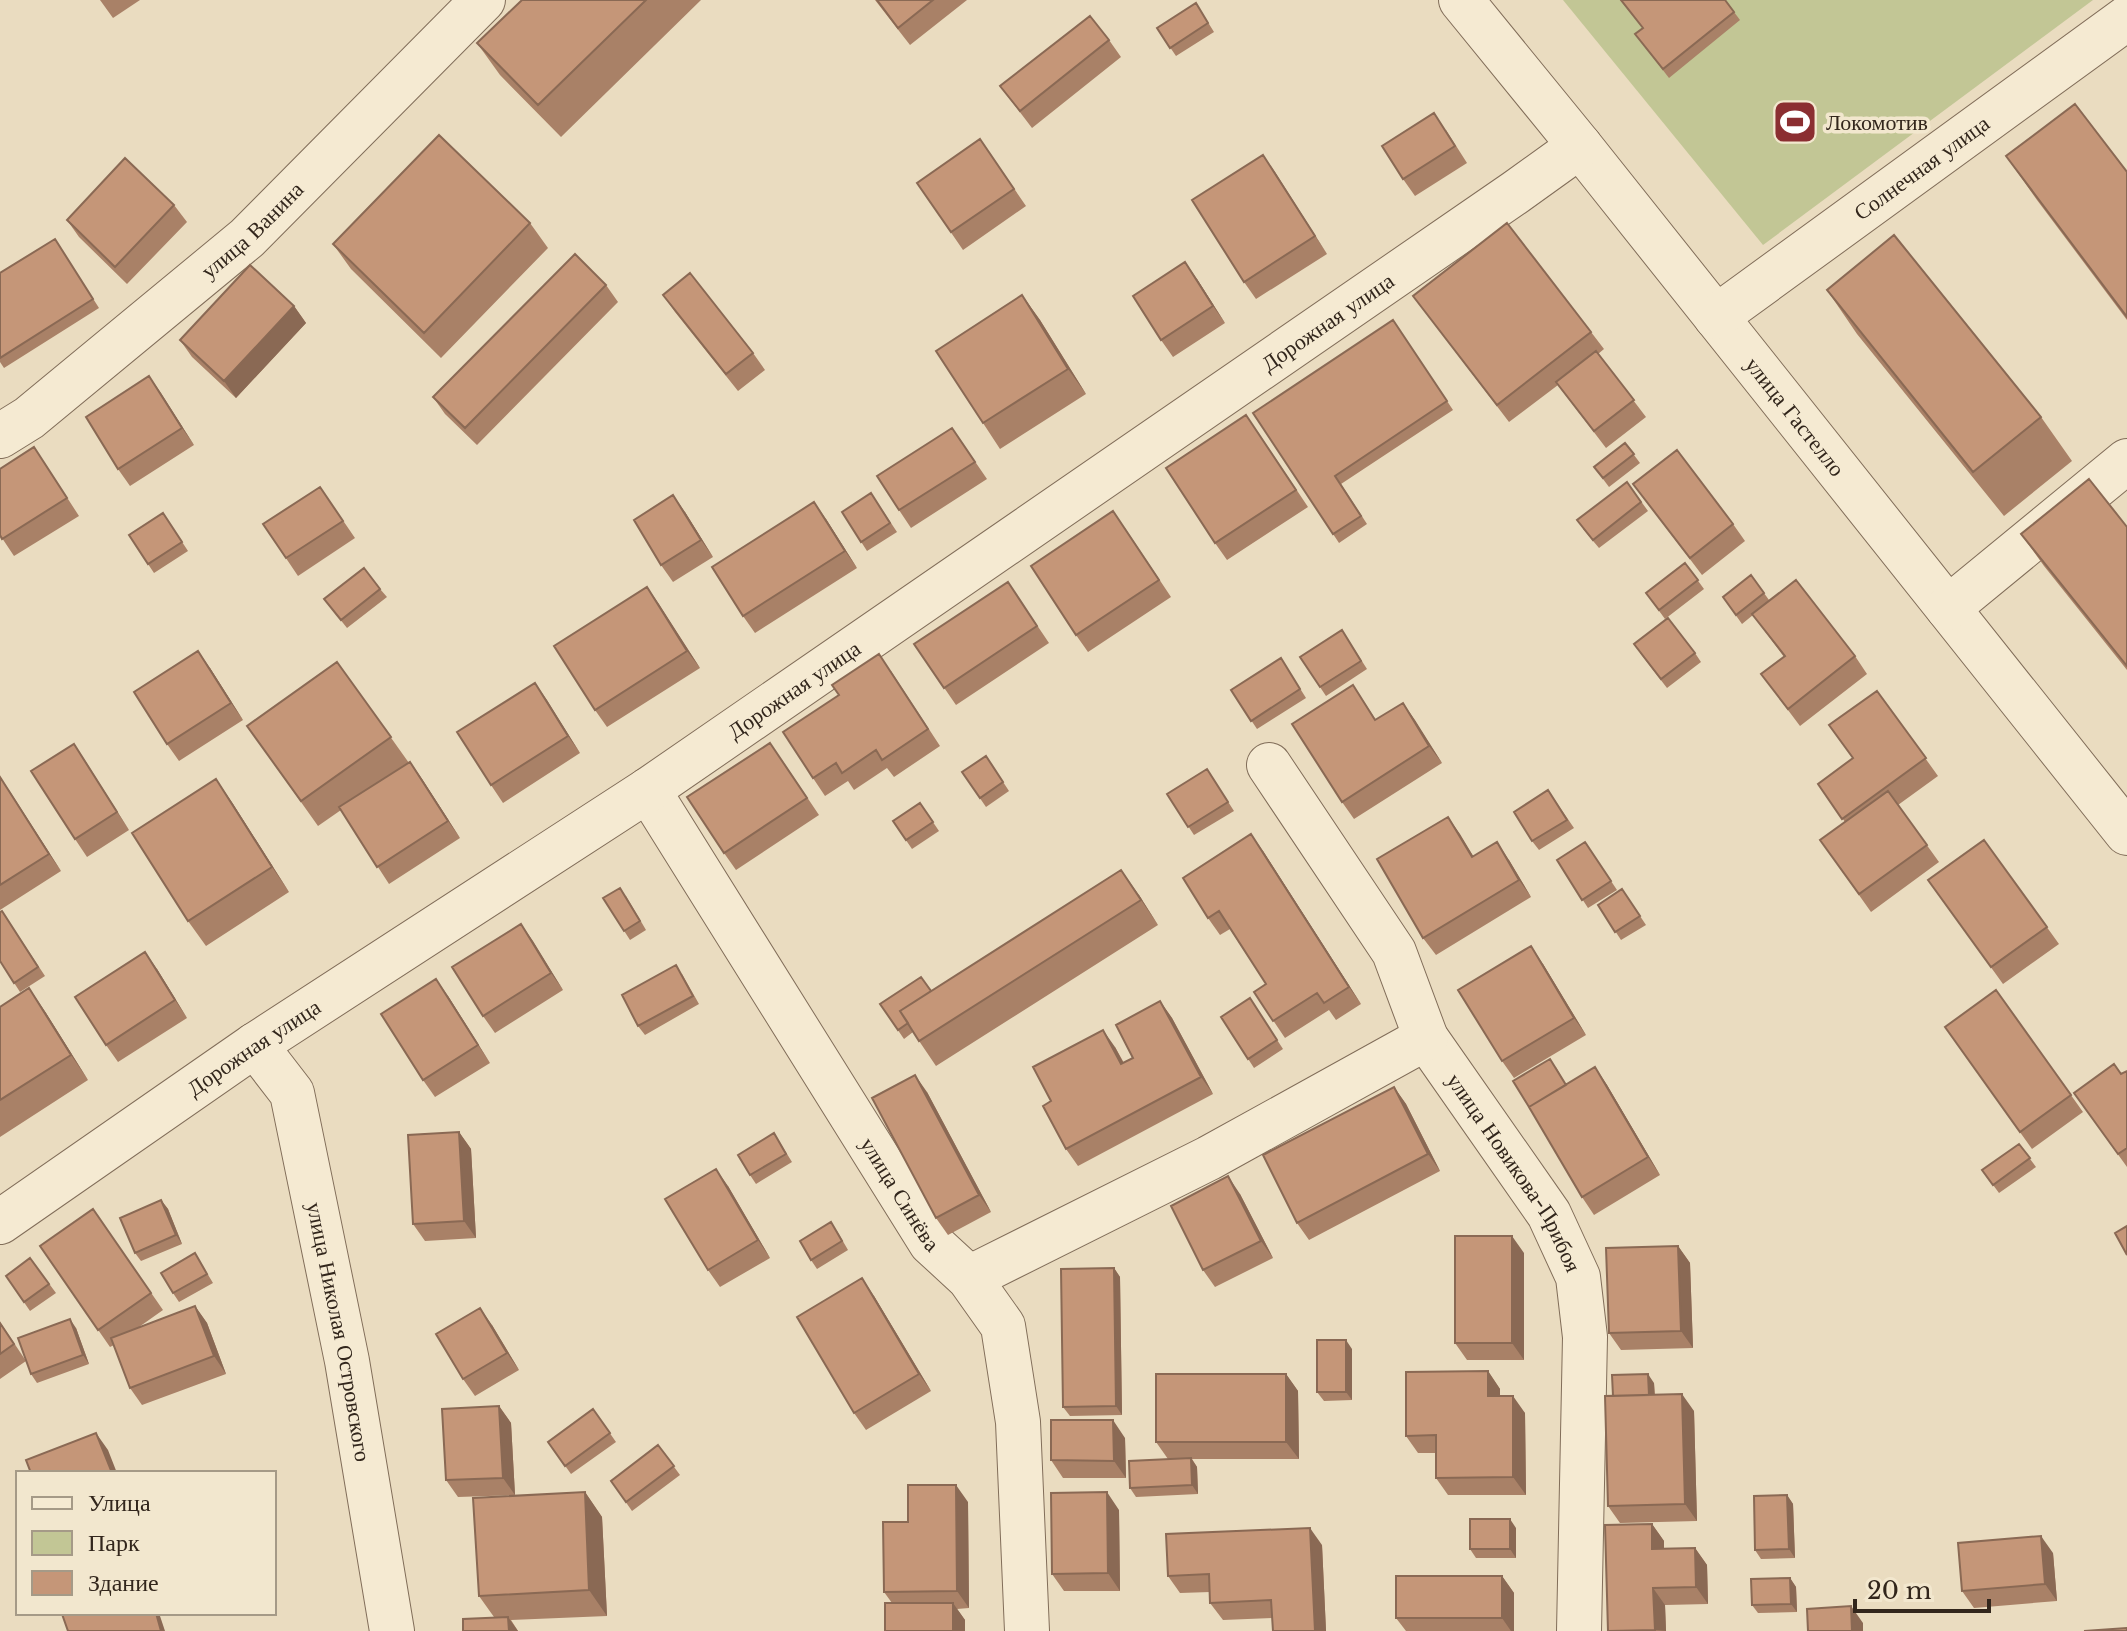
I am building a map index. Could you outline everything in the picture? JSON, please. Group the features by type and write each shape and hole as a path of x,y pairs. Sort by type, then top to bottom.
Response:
{"street":[{"name":"улица Ванина","path":"0,436 29,418 247,238 483,0"},
{"name":"улица Гастелло","path":"1461,0 2127,833"},
{"name":"Солнечная улица","path":"1716,317 2127,18"},
{"name":"Дорожная улица","path":"0,1222 255,1045 648,790 1580,146"},
{"path":"1948,608 2127,461"},
{"name":"улица Новикова-Прибоя","path":"1269,765 1394,952 1426,1038 1549,1214 1578,1277 1585,1337 1579,1631"},
{"name":"улица Синёва","path":"648,790 931,1243 969,1278 1003,1326 1018,1422 1027,1631"},
{"path":"969,1278 1209,1158 1426,1038"},
{"name":"улица Николая Островского","path":"255,1045 292,1093 347,1361 392,1631"}],"green space":[{"name":"Локомотив","path":"1563,0 2093,0 1763,245"}],"building":[{"path":"522,0 646,0 538,105 477,43"},
{"path":"877,0 933,0 898,28"},
{"path":"1621,0 1725,0 1734,12 1663,69 1635,34 1643,28"},
{"path":"1196,3 1208,23 1170,48 1157,28"},
{"path":"1090,16 1109,40 1020,111 1000,86"},
{"path":"2075,104 2127,172 2127,317 2006,156"},
{"path":"1434,113 1455,146 1403,179 1382,146"},
{"path":"439,135 530,223 424,333 333,244"},
{"path":"980,139 1014,189 951,232 917,183"},
{"path":"1263,155 1315,236 1244,282 1192,200"},
{"path":"125,158 174,205 115,267 67,220"},
{"path":"1507,223 1591,332 1497,405 1413,296"},
{"path":"1894,235 2041,417 1973,472 1827,290"},
{"path":"55,239 93,299 0,358 0,273"},
{"path":"575,254 606,285 465,428 433,397"},
{"path":"1185,262 1213,306 1161,340 1133,296"},
{"path":"250,265 294,306 224,381 180,340"},
{"path":"690,273 753,353 726,374 663,295"},
{"path":"1022,295 1068,369 983,423 936,351"},
{"path":"1393,320 1447,401 1335,476 1361,516 1333,534 1253,413"},
{"path":"1596,351 1634,400 1594,431 1556,382"},
{"path":"149,376 182,428 118,469 86,417"},
{"path":"1246,415 1296,490 1215,543 1166,468"},
{"path":"952,428 975,462 899,510 877,476"},
{"path":"1625,443 1634,454 1603,478 1594,467"},
{"path":"34,447 67,498 2,539 0,469"},
{"path":"1677,450 1733,524 1690,558 1633,484"},
{"path":"2089,479 2127,527 2127,666 2021,534"},
{"path":"1627,482 1641,502 1593,540 1577,520"},
{"path":"320,487 343,521 286,558 263,524"},
{"path":"871,493 890,523 861,542 842,512"},
{"path":"673,495 701,540 661,565 634,520"},
{"path":"814,502 845,551 743,616 712,567"},
{"path":"1113,511 1159,580 1076,635 1031,566"},
{"path":"163,513 182,542 148,564 129,535"},
{"path":"1685,563 1698,580 1659,610 1646,593"},
{"path":"364,568 380,589 341,620 324,599"},
{"path":"1751,575 1764,593 1736,615 1723,597"},
{"path":"1796,580 1855,656 1788,709 1761,674 1785,656 1752,614"},
{"path":"1008,582 1037,626 944,688 914,644"},
{"path":"647,587 687,651 595,710 554,646"},
{"path":"1668,618 1695,653 1661,679 1634,644"},
{"path":"1342,630 1361,661 1320,687 1300,657"},
{"path":"198,651 231,703 167,744 134,692"},
{"path":"879,654 928,729 882,760 876,750 842,773 836,763 813,778 783,732 839,695 832,685"},
{"path":"1281,658 1300,689 1251,721 1231,690"},
{"path":"337,662 391,737 301,801 247,726"},
{"path":"535,683 568,736 491,785 457,732"},
{"path":"1353,685 1375,720 1403,703 1429,746 1342,802 1292,724"},
{"path":"1877,691 1926,758 1842,819 1818,784 1853,758 1829,725"},
{"path":"770,743 807,798 724,853 687,797"},
{"path":"74,744 117,812 75,839 31,771"},
{"path":"986,756 1003,782 980,798 962,772"},
{"path":"410,762 448,821 377,867 339,807"},
{"path":"1207,769 1228,802 1188,827 1167,794"},
{"path":"0,777 49,854 0,885"},
{"path":"216,779 272,867 188,921 132,833"},
{"path":"1548,790 1567,820 1532,841 1514,812"},
{"path":"1888,791 1927,845 1859,894 1820,840"},
{"path":"920,803 933,822 906,840 893,821"},
{"path":"1448,817 1472,857 1497,842 1519,880 1423,938 1377,859"},
{"path":"1251,834 1349,987 1324,1003 1317,993 1273,1021 1254,992 1266,984 1219,911 1208,918 1183,878"},
{"path":"1984,840 2047,927 1991,967 1928,880"},
{"path":"1585,842 1611,881 1582,900 1557,860"},
{"path":"1121,870 1141,900 919,1041 900,1011"},
{"path":"620,888 640,921 624,931 603,898"},
{"path":"1622,889 1640,916 1615,932 1598,905"},
{"path":"2,911 38,967 14,983 0,961"},
{"path":"521,924 551,973 483,1016 452,967"},
{"path":"1531,946 1574,1018 1502,1061 1458,990"},
{"path":"145,952 175,1000 106,1045 75,997"},
{"path":"676,965 693,996 638,1026 622,995"},
{"path":"921,977 931,991 900,1011 908,1023 898,1030 880,1004"},
{"path":"436,979 478,1045 423,1080 381,1014"},
{"path":"29,988 71,1055 0,1100 0,1007"},
{"path":"1996,990 2071,1095 2020,1132 1945,1027"},
{"path":"1250,998 1277,1040 1248,1059 1221,1017"},
{"path":"1160,1001 1201,1077 1066,1149 1043,1106 1051,1101 1033,1067 1103,1030 1121,1064 1133,1058 1116,1025"},
{"path":"1550,1059 1566,1085 1529,1107 1513,1081"},
{"path":"2114,1064 2121,1074 2127,1071 2127,1148 2118,1154 2074,1093"},
{"path":"1595,1067 1648,1157 1582,1197 1529,1107"},
{"path":"915,1075 979,1195 936,1218 872,1098"},
{"path":"1394,1087 1428,1154 1297,1223 1263,1155"},
{"path":"459,1132 464,1221 413,1224 408,1135"},
{"path":"774,1133 786,1154 750,1175 738,1155"},
{"path":"2019,1144 2030,1158 1993,1185 1982,1170"},
{"path":"716,1169 758,1240 708,1270 665,1199"},
{"path":"1228,1176 1261,1241 1203,1270 1171,1206"},
{"path":"161,1200 176,1235 135,1253 120,1218"},
{"path":"93,1209 151,1293 98,1330 40,1246"},
{"path":"831,1222 842,1241 811,1260 800,1241"},
{"path":"2127,1226 2127,1255 2115,1233"},
{"path":"1455,1236 1512,1236 1512,1343 1455,1343"},
{"path":"1678,1246 1681,1331 1609,1333 1606,1248"},
{"path":"195,1253 207,1274 173,1293 161,1273"},
{"path":"30,1258 49,1284 24,1302 6,1276"},
{"path":"1114,1268 1116,1406 1063,1407 1061,1269"},
{"path":"862,1278 919,1374 854,1413 797,1317"},
{"path":"195,1306 214,1356 130,1388 111,1338"},
{"path":"480,1308 507,1353 463,1379 436,1334"},
{"path":"70,1319 83,1355 31,1374 18,1338"},
{"path":"0,1323 14,1344 0,1354"},
{"path":"1317,1340 1346,1340 1346,1392 1317,1392"},
{"path":"1488,1371 1488,1396 1513,1396 1513,1477 1436,1478 1436,1435 1406,1436 1406,1372"},
{"path":"1156,1374 1286,1374 1286,1442 1156,1442"},
{"path":"1648,1374 1649,1395 1613,1396 1612,1375"},
{"path":"1682,1394 1685,1504 1608,1506 1605,1396"},
{"path":"499,1406 503,1478 446,1480 442,1409"},
{"path":"593,1409 610,1433 565,1466 548,1442"},
{"path":"1051,1420 1113,1420 1114,1461 1051,1460"},
{"path":"96,1433 111,1471 30,1471 26,1460"},
{"path":"658,1445 674,1466 626,1502 611,1481"},
{"path":"1191,1458 1192,1485 1130,1488 1129,1461"},
{"path":"908,1485 956,1485 957,1591 884,1592 883,1522 908,1522"},
{"path":"585,1492 589,1590 479,1596 473,1498"},
{"path":"1107,1492 1108,1573 1052,1574 1051,1493"},
{"path":"1787,1495 1789,1549 1755,1550 1754,1496"},
{"path":"1470,1519 1510,1519 1510,1549 1470,1549"},
{"path":"1652,1524 1652,1549 1695,1548 1696,1587 1653,1588 1655,1630 1608,1631 1605,1525"},
{"path":"1310,1528 1315,1631 1273,1631 1271,1600 1210,1603 1209,1574 1168,1576 1166,1534"},
{"path":"2041,1536 2045,1584 1962,1591 1958,1543"},
{"path":"1396,1576 1502,1576 1502,1618 1396,1618"},
{"path":"1790,1578 1791,1604 1752,1605 1751,1579"},
{"path":"885,1603 953,1603 953,1631 885,1631"},
{"path":"1851,1606 1852,1631 1808,1631 1807,1609"},
{"path":"62,1615 157,1615 161,1631 68,1631"},
{"path":"508,1617 509,1631 463,1631 463,1619"},
{"path":"2127,1628 2127,1631 2084,1631"}],"place":[{"name":"Локомотив","path":"1795,122"}]}
